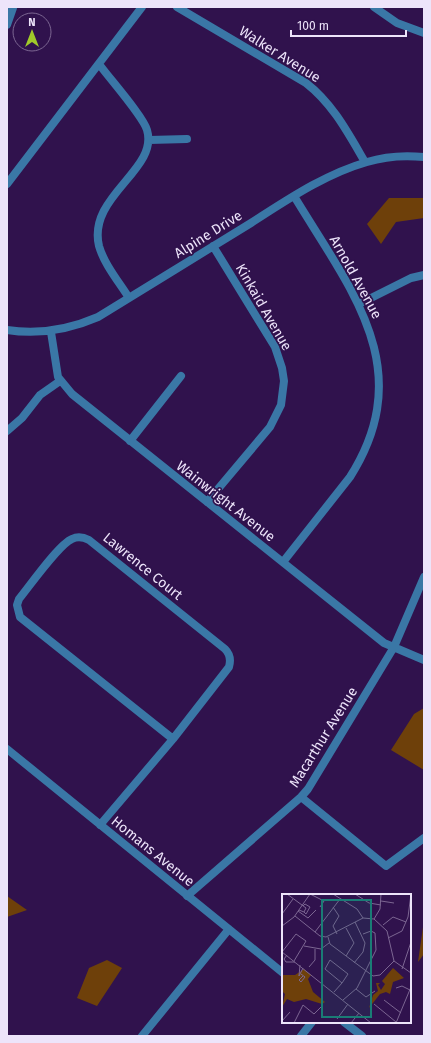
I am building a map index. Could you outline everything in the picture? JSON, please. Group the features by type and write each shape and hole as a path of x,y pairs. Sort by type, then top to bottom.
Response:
{"street":[{"path":"7,25 13,8 11,7"},
{"path":"7,184 142,7"},
{"name":"Walker Avenue","path":"177,7 306,83 318,92 334,110 365,162"},
{"path":"374,7 397,23 424,34"},
{"path":"99,64 145,126 149,140 144,158 106,206 100,218 98,228 98,237 102,255 129,298"},
{"path":"149,140 187,139"},
{"name":"Alpine Drive","path":"7,330 34,333 51,332 82,324 98,317 294,196 334,176 365,162 395,156 424,157"},
{"name":"Arnold Avenue","path":"283,562 350,477 366,448 372,432 379,399 379,368 371,332 359,304 294,196"},
{"name":"Kinkaid Avenue","path":"207,502 270,427 280,405 284,381 282,368 275,347 213,246"},
{"path":"359,304 411,278 424,274"},
{"name":"Wainwright Avenue","path":"51,332 55,368 60,381 72,394 384,643 424,660"},
{"path":"130,441 181,376"},
{"path":"7,431 22,418 40,395 60,381"},
{"name":"Lawrence Court","path":"100,825 172,739 229,667 230,661 228,651 89,540 84,538 72,538 63,545 19,599 17,605 20,617 172,739"},
{"name":"Macarthur Avenue","path":"187,896 301,798 394,647 424,577"},
{"name":"Homans Avenue","path":"7,750 282,972"},
{"path":"301,798 386,866 424,838"},
{"path":"142,1036 229,929"},
{"path":"301,1036 311,1023"},
{"path":"345,1023 362,1036"}],"shaded area":[{"path":"389,198 424,198 424,218 396,222 381,244 367,224"},
{"path":"424,708 424,770 391,750 414,714"},
{"path":"7,896 27,910 7,917"},
{"path":"424,920 424,954 418,962"},
{"path":"107,960 122,968 97,1006 77,998 89,968"}]}
